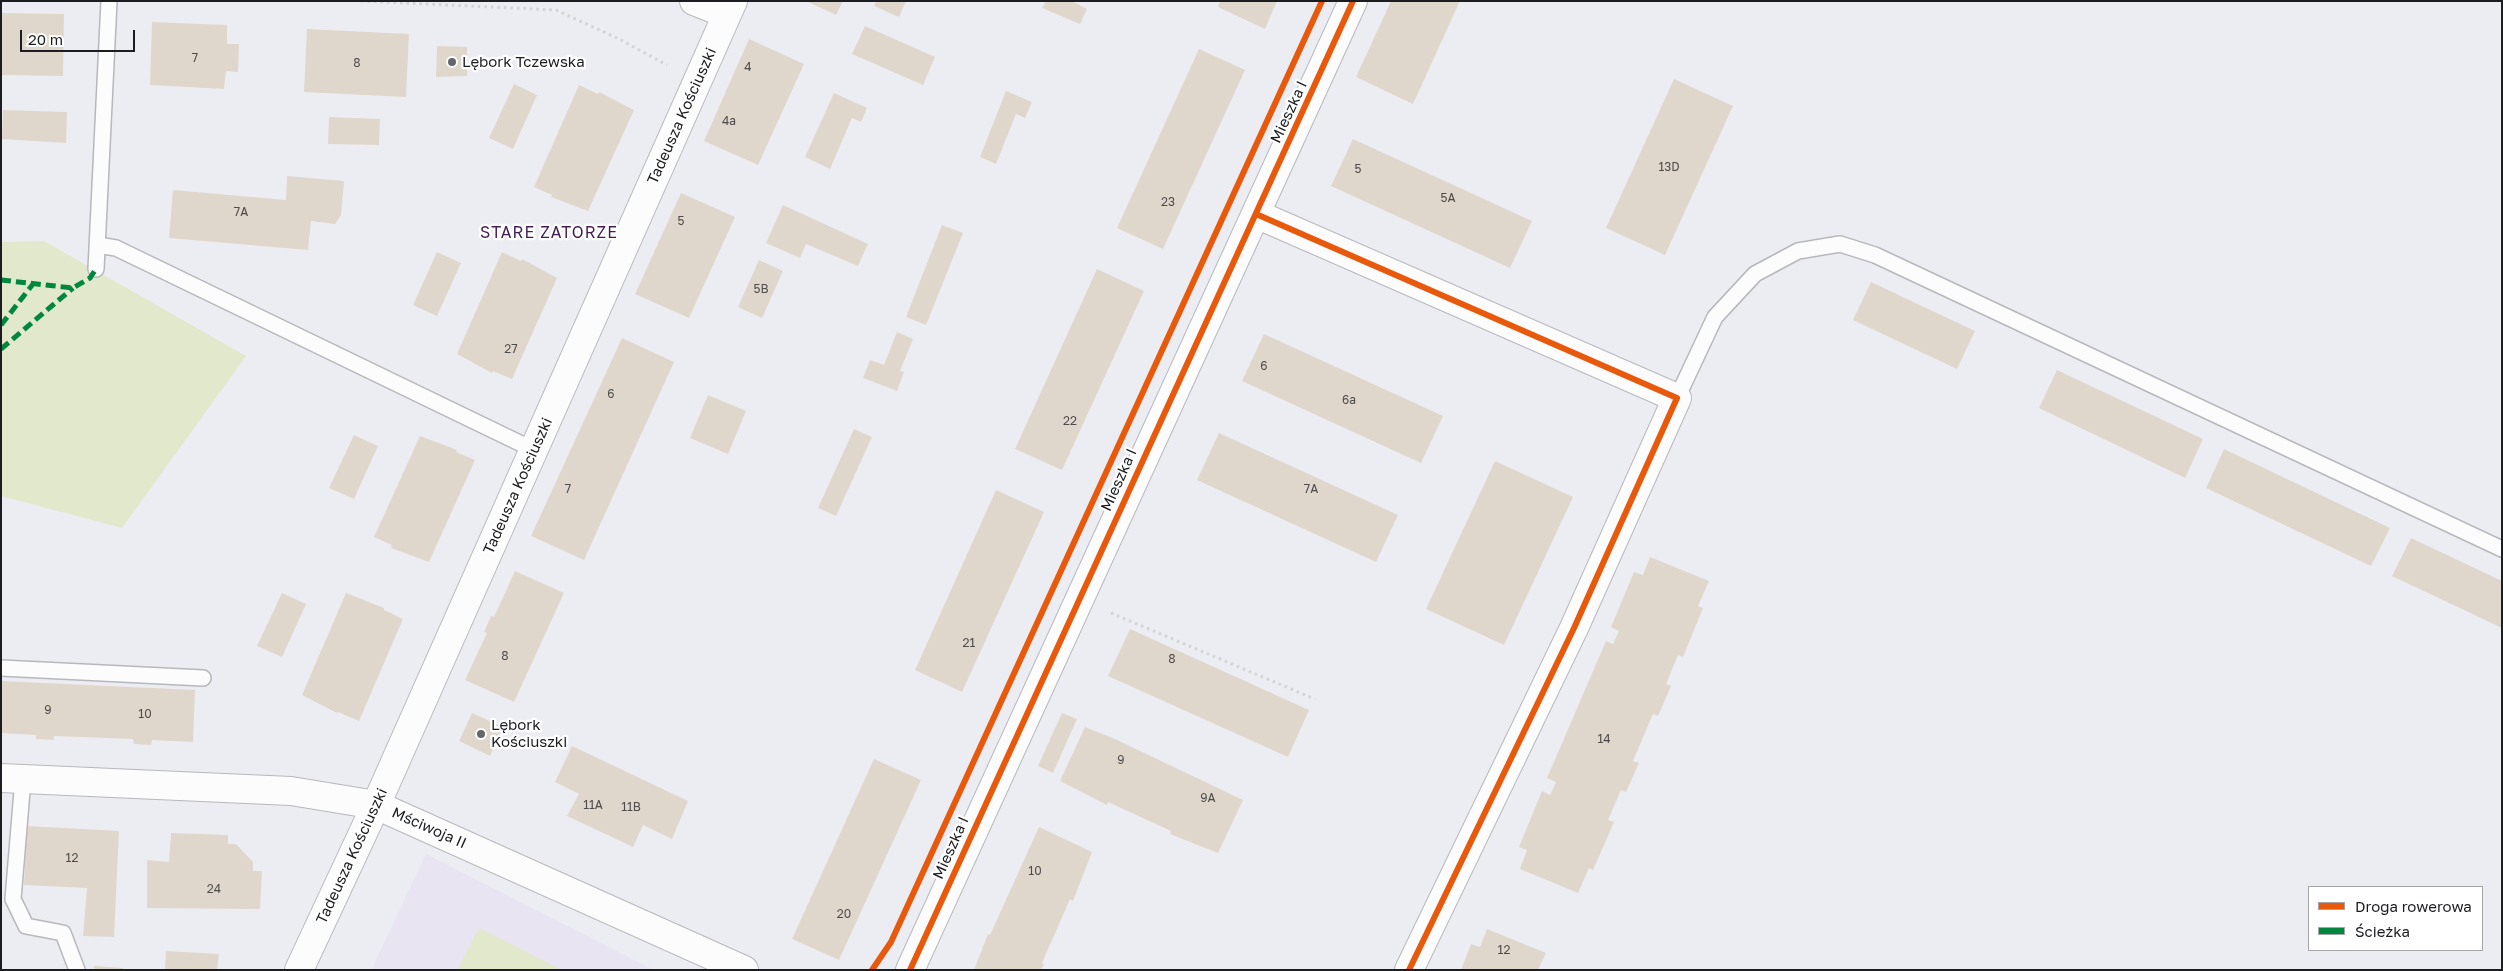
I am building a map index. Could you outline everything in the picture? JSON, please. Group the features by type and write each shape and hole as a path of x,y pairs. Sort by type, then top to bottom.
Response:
{"street":[{"path":"694,1 730,8"},
{"name":"Mieszka I","path":"910,970 1353,1"},
{"name":"Tadeusza Kościuszki","path":"299,970 376,804 730,8"},
{"path":"1256,214 1677,398 1574,628 1409,970"},
{"name":"Mściwoja II","path":"12,778 291,791 376,804 744,970"}],"lane":[{"path":"96,269 109,1"},
{"path":"1677,398 1715,317 1755,274 1798,252 1840,244 1876,255 2502,549"},
{"path":"98,245 116,248 534,450"},
{"path":"1,668 203,678"},
{"path":"12,778 14,899 26,926 63,933 77,970"}],"path":[{"path":"361,1 556,10 619,39 669,67"},
{"path":"1105,610 1315,698"}],"shaded area":[{"path":"426,854 654,970 371,970"}],"green space":[{"path":"44,241 246,356 122,528 1,496 1,242"},
{"path":"479,928 562,970 457,970"}],"building":[{"path":"806,1 843,1 836,15"},
{"path":"876,1 906,1 899,17 874,6"},
{"path":"1046,1 1072,1 1087,9 1080,24 1042,8"},
{"path":"1220,1 1277,1 1265,29 1218,7"},
{"path":"1391,1 1460,1 1413,104 1356,77"},
{"path":"1,13 64,14 63,76 1,75"},
{"path":"152,22 227,25 227,44 239,44 238,72 226,71 224,89 150,85"},
{"path":"865,26 935,57 923,85 852,54"},
{"path":"307,29 409,34 406,97 304,92"},
{"path":"749,39 804,64 758,165 704,141"},
{"name":"Lębork Tczewska","path":"437,46 467,47 467,76 436,77"},
{"path":"1199,49 1245,70 1163,249 1117,228"},
{"path":"1674,79 1733,106 1665,255 1606,228"},
{"path":"514,84 537,95 513,149 489,138"},
{"path":"579,85 598,94 599,92 634,110 588,211 551,197 552,195 534,187"},
{"path":"1006,91 1032,102 1025,118 1016,114 996,164 980,157"},
{"path":"834,93 867,108 861,122 852,118 830,169 805,157"},
{"path":"3,110 67,112 66,143 2,139"},
{"path":"329,117 380,119 379,145 328,144"},
{"path":"1353,139 1532,221 1510,268 1331,186"},
{"path":"287,176 344,181 341,215 335,224 311,221 308,250 169,238 173,190 286,200"},
{"path":"681,193 735,217 689,318 635,294"},
{"path":"783,205 868,244 858,266 806,244 800,258 766,243"},
{"path":"942,225 963,233 926,325 906,317"},
{"path":"437,252 461,263 437,316 413,305"},
{"path":"502,252 521,261 522,259 557,278 512,379 493,371 492,373 457,354"},
{"path":"759,260 783,271 762,318 738,307"},
{"path":"1097,269 1144,291 1062,470 1015,449"},
{"path":"1871,282 1975,331 1957,369 1853,320"},
{"path":"897,332 913,339 900,371 904,372 897,391 863,378 870,360 884,365"},
{"path":"1264,334 1443,416 1421,463 1242,381"},
{"path":"622,338 674,362 584,560 531,536"},
{"path":"2057,370 2203,439 2185,478 2039,408"},
{"path":"708,395 746,411 728,454 690,438"},
{"path":"854,429 872,437 836,516 818,508"},
{"path":"1219,433 1398,515 1376,562 1197,480"},
{"path":"354,435 378,446 354,499 329,488"},
{"path":"420,436 457,450 456,452 475,460 429,562 391,548 392,545 374,537"},
{"path":"2224,449 2390,528 2371,566 2206,488"},
{"path":"1495,461 1573,497 1504,645 1426,609"},
{"path":"996,490 1044,512 962,692 915,670"},
{"path":"2411,538 2502,581 2502,628 2392,576"},
{"path":"1650,557 1709,581 1698,606 1703,608 1683,657 1678,655 1666,684 1671,686 1658,716 1653,714 1633,761 1639,763 1626,792 1621,790 1608,820 1614,822 1593,870 1589,868 1578,893 1520,869 1527,850 1519,847 1542,791 1550,795 1556,782 1547,778 1606,641 1613,644 1619,631 1611,627 1634,572 1643,575"},
{"path":"515,571 564,593 514,702 465,680 487,633 484,632 491,616 494,617"},
{"path":"282,593 306,604 282,657 257,646"},
{"path":"346,593 384,608 384,610 403,619 359,721 337,713 302,695"},
{"path":"1130,629 1309,710 1288,757 1108,676"},
{"path":"1,681 195,690 193,742 152,740 151,745 134,744 133,739 54,736 54,740 36,739 36,735 1,733"},
{"name":"Lębork Kościuszki","path":"472,713 503,727 490,756 459,741"},
{"path":"1062,713 1077,719 1053,773 1038,766"},
{"path":"1085,727 1115,739 1243,800 1218,853 1170,834 1171,831 1108,802 1107,805 1060,781"},
{"path":"572,746 688,801 672,839 643,825 633,847 567,816 579,794 555,782"},
{"path":"874,759 921,780 839,960 792,939"},
{"path":"27,826 119,831 114,937 83,936 87,888 24,885"},
{"path":"1039,827 1092,852 1073,901 1070,899 1042,963 1044,964 1041,970 974,970 988,934 990,935"},
{"path":"171,833 228,835 228,844 236,844 253,862 253,871 262,871 260,909 147,908 147,860 169,862"},
{"path":"1487,929 1546,953 1538,970 1461,970 1471,944 1480,947"},
{"path":"166,951 219,954 217,970 165,970"},
{"path":"94,966 123,968 123,970 94,970"}],"marked path":[{"path":"1,280 73,288 90,278 96,269"},
{"path":"1,325 33,284"},
{"path":"1,349 73,288"}],"cycle path":[{"path":"872,970 891,942 1322,1"},
{"path":"910,970 1353,1"},
{"path":"1256,214 1677,398 1574,628 1409,970"}],"place":[{"name":"Lębork Tczewska","path":"452,62"},
{"name":"Lębork Kościuszki","path":"481,734"}],"district":[{"name":"STARE ZATORZE","path":"549,233"}]}
